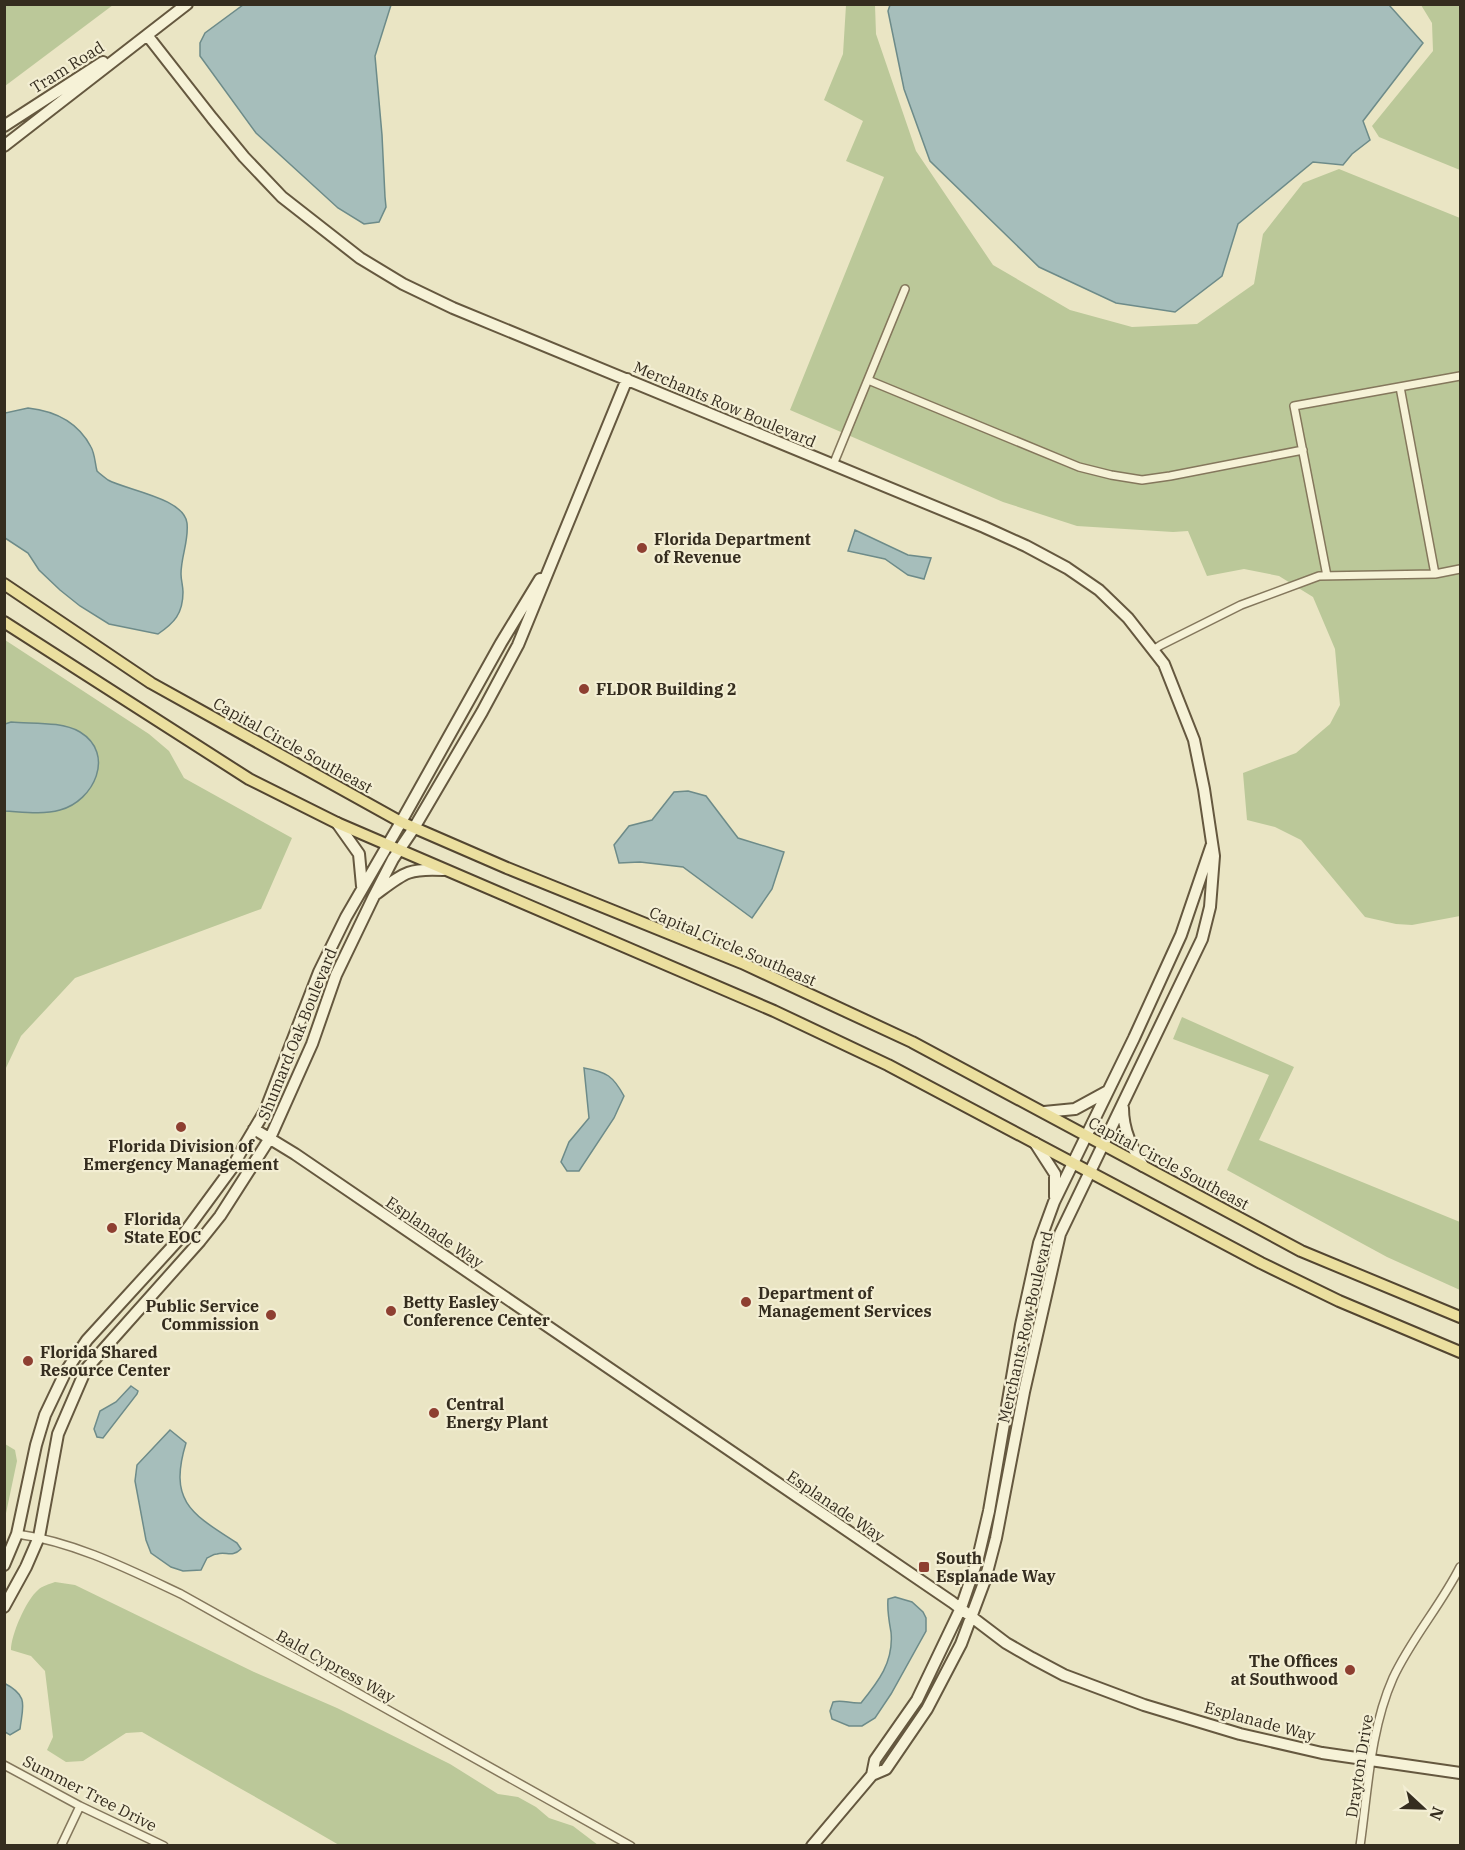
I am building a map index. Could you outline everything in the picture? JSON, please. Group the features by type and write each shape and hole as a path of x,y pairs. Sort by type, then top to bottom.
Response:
{"main road":[{"name":"Capital Circle Southeast","path":"4,584 151,683 401,822 507,868 742,963 912,1042 1301,1251 1461,1317"},
{"path":"4,622 249,779 337,823 774,1011 912,1076 1261,1263 1329,1296 1461,1352"}],"street":[{"path":"4,146 187,4"},
{"name":"Tram Road","path":"4,126 147,35"},
{"name":"Merchants Row Boulevard","path":"147,35 218,126 282,197 360,258 403,284 453,308 995,532 1067,568 1099,590 1128,618 1164,664 1194,740 1214,856 1210,906 1202,939 1060,1234 1034,1347 996,1539 972,1617 948,1671 927,1709 886,1768 872,1775 812,1845"},
{"path":"832,465 905,289"},
{"path":"1327,576 1294,406 1461,376"},
{"name":"Shumard Oak Boulevard","path":"4,1607 39,1537 58,1434 86,1370 207,1233 270,1138 312,1044 336,975 374,896 393,859 414,828 518,645 627,379"},
{"path":"868,380 1079,467 1142,480 1303,450"},
{"path":"1400,387 1435,574"},
{"name":"Shumard Oak Boulevard","path":"4,1565 17,1534 36,1445 45,1415 73,1359 114,1310 182,1236 232,1168 270,1100 320,972 362,886 401,822 501,643 557,551"},
{"path":"1153,650 1241,604 1319,576 1435,574 1461,569"},
{"path":"337,823 359,854 362,886"},
{"name":"Merchants Row Boulevard","path":"872,1775 875,1760 917,1700 939,1659 961,1608 978,1558 989,1511 1039,1243 1054,1202 1181,935 1212,844"},
{"path":"374,896 401,874 409,871 445,870"},
{"path":"293,1038 312,1044"},
{"path":"1044,1112 1075,1109 1108,1091"},
{"path":"1123,1105 1126,1133 1143,1166"},
{"name":"Esplanade Way","path":"254,1130 270,1138 961,1608 1006,1642 1064,1675 1144,1705 1279,1743 1371,1761 1461,1773"},
{"path":"1035,1143 1055,1174 1054,1202"},
{"path":"1019,1345 1034,1347"},
{"name":"Bald Cypress Way","path":"17,1534 39,1537 129,1569 181,1594 631,1845"},
{"name":"Drayton Drive","path":"1360,1845 1379,1717 1393,1678 1461,1567"},
{"name":"Summer Tree Drive","path":"4,1765 80,1806 164,1845"},
{"path":"61,1845 80,1806"}],"green space":[{"path":"5,4 113,4 113,5 5,86"},
{"path":"846,5 875,5 876,34 916,151 993,265 1070,310 1132,327 1197,324 1254,284 1263,234 1303,183 1339,169 1460,218 1460,916 1412,925 1365,917 1301,840 1275,827 1247,820 1243,773 1296,753 1330,724 1340,705 1335,649 1313,597 1279,576 1244,569 1207,576 1188,531 1077,526 1003,502 790,410 884,177 846,161 863,121 824,100 843,54"},
{"path":"1421,5 1460,5 1460,170 1379,137 1372,126 1433,51 1432,23"},
{"path":"5,640 149,734 169,751 184,778 292,838 261,909 75,978 21,1036 5,1070"},
{"path":"1182,1017 1294,1067 1259,1140 1460,1222 1460,1290 1387,1257 1227,1170 1269,1075 1173,1039"},
{"path":"5,1444 15,1450 17,1461 5,1518"},
{"path":"55,1582 75,1585 254,1672 337,1708 450,1764 498,1794 518,1797 536,1807 549,1818 573,1826 598,1845 339,1845 142,1732 126,1733 83,1761 66,1762 47,1750 53,1737 45,1671 31,1656 11,1650 16,1627 29,1601 44,1586"}],"water":[{"path":"243,5 391,5 375,56 386,207 379,222 364,224 338,208 256,133 200,56 200,43 205,33"},
{"path":"890,5 1389,5 1423,43 1363,121 1370,140 1352,154 1343,165 1313,162 1238,224 1222,276 1175,312 1116,303 1039,267 930,161 904,89 888,11"},
{"path":"28,408 56,415 72,424 86,438 91,447 97,471 108,480 165,501 183,514 187,530 181,567 183,600 173,622 158,634 109,624 80,606 39,570 28,553 5,538 5,413"},
{"path":"855,530 908,555 931,558 924,579 908,575 885,559 848,551"},
{"path":"11,722 64,726 80,732 91,741 97,752 98,764 91,787 83,797 72,805 53,812 5,811 5,724"},
{"path":"688,791 706,796 738,838 784,852 772,889 752,918 683,867 640,862 619,863 614,845 629,826 652,820 674,792"},
{"path":"584,1068 608,1076 624,1096 614,1118 579,1171 567,1171 561,1162 569,1142 589,1118"},
{"path":"131,1386 138,1391 137,1394 103,1438 97,1437 94,1429 100,1411 116,1402"},
{"path":"170,1430 186,1443 180,1479 182,1493 188,1504 196,1514 237,1543 241,1549 232,1554 214,1554 207,1558 201,1570 183,1571 171,1567 151,1553 146,1540 135,1481 137,1465"},
{"path":"895,1597 912,1602 923,1612 926,1618 926,1631 875,1718 862,1726 849,1726 832,1719 830,1711 833,1702 861,1703 884,1671 891,1643 888,1599"},
{"path":"4,1683 21,1697 23,1707 20,1729 10,1735 5,1732"}],"place":[{"name":"Florida Department of Revenue","path":"642,548"},
{"name":"FLDOR Building 2","path":"584,689"},
{"name":"Florida Division of Emergency Management","path":"181,1127"},
{"name":"Florida State EOC","path":"112,1228"},
{"name":"Department of Management Services","path":"746,1302"},
{"name":"Betty Easley Conference Center","path":"391,1311"},
{"name":"Public Service Commission","path":"271,1315"},
{"name":"Florida Shared Resource Center","path":"28,1361"},
{"name":"Central Energy Plant","path":"434,1413"},
{"name":"South Esplanade Way","path":"924,1567"},
{"name":"The Offices at Southwood","path":"1350,1670"}]}
